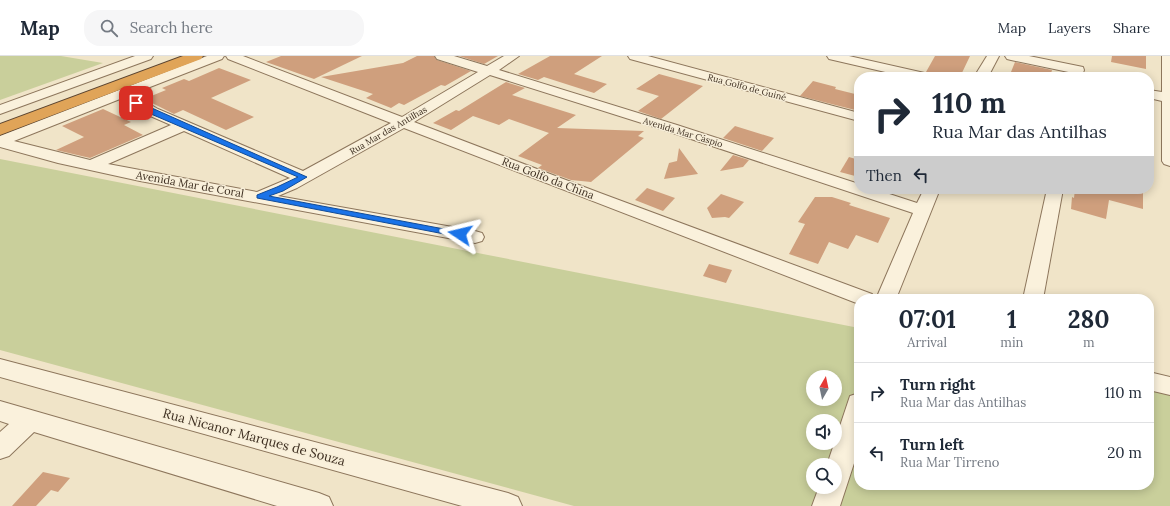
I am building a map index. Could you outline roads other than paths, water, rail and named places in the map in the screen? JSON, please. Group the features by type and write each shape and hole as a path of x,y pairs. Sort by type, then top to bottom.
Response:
{"highway":[{"path":"0,120 170,56"},
{"path":"0,130 194,56"}],"street":[{"path":"115,56 132,62"},
{"path":"0,110 147,56"},
{"path":"125,97 218,56"},
{"name":"Avenida Mar Cáspio","path":"441,56 672,128 854,188"},
{"name":"Rua Golfo de Guiné","path":"634,56 854,116"},
{"path":"833,56 902,72"},
{"path":"985,72 993,56"},
{"path":"1011,56 1070,72"},
{"path":"1077,72 1081,56"},
{"path":"1168,56 1170,161"},
{"path":"0,141 234,57"},
{"name":"Rua Golfo da China","path":"234,57 594,197 854,295"},
{"name":"Rua Mar das Antilhas","path":"260,197 304,177 404,122 508,57"},
{"path":"1154,95 1169,98"},
{"path":"125,97 153,112 304,177"},
{"path":"92,165 184,125"},
{"name":"Avenida Mar de Coral","path":"0,141 58,158 140,176 475,237"},
{"name":"Avenida Mar Cáspio","path":"872,194 924,211"},
{"path":"888,294 930,194"},
{"path":"1034,294 1053,194"},
{"name":"Rua Nicanor Marques de Souza","path":"0,368 508,506"},
{"path":"1154,383 1170,386"},
{"path":"0,411 319,506"},
{"path":"0,448 30,420"},
{"path":"842,460 854,426"},
{"path":"826,506 830,494"}]}
